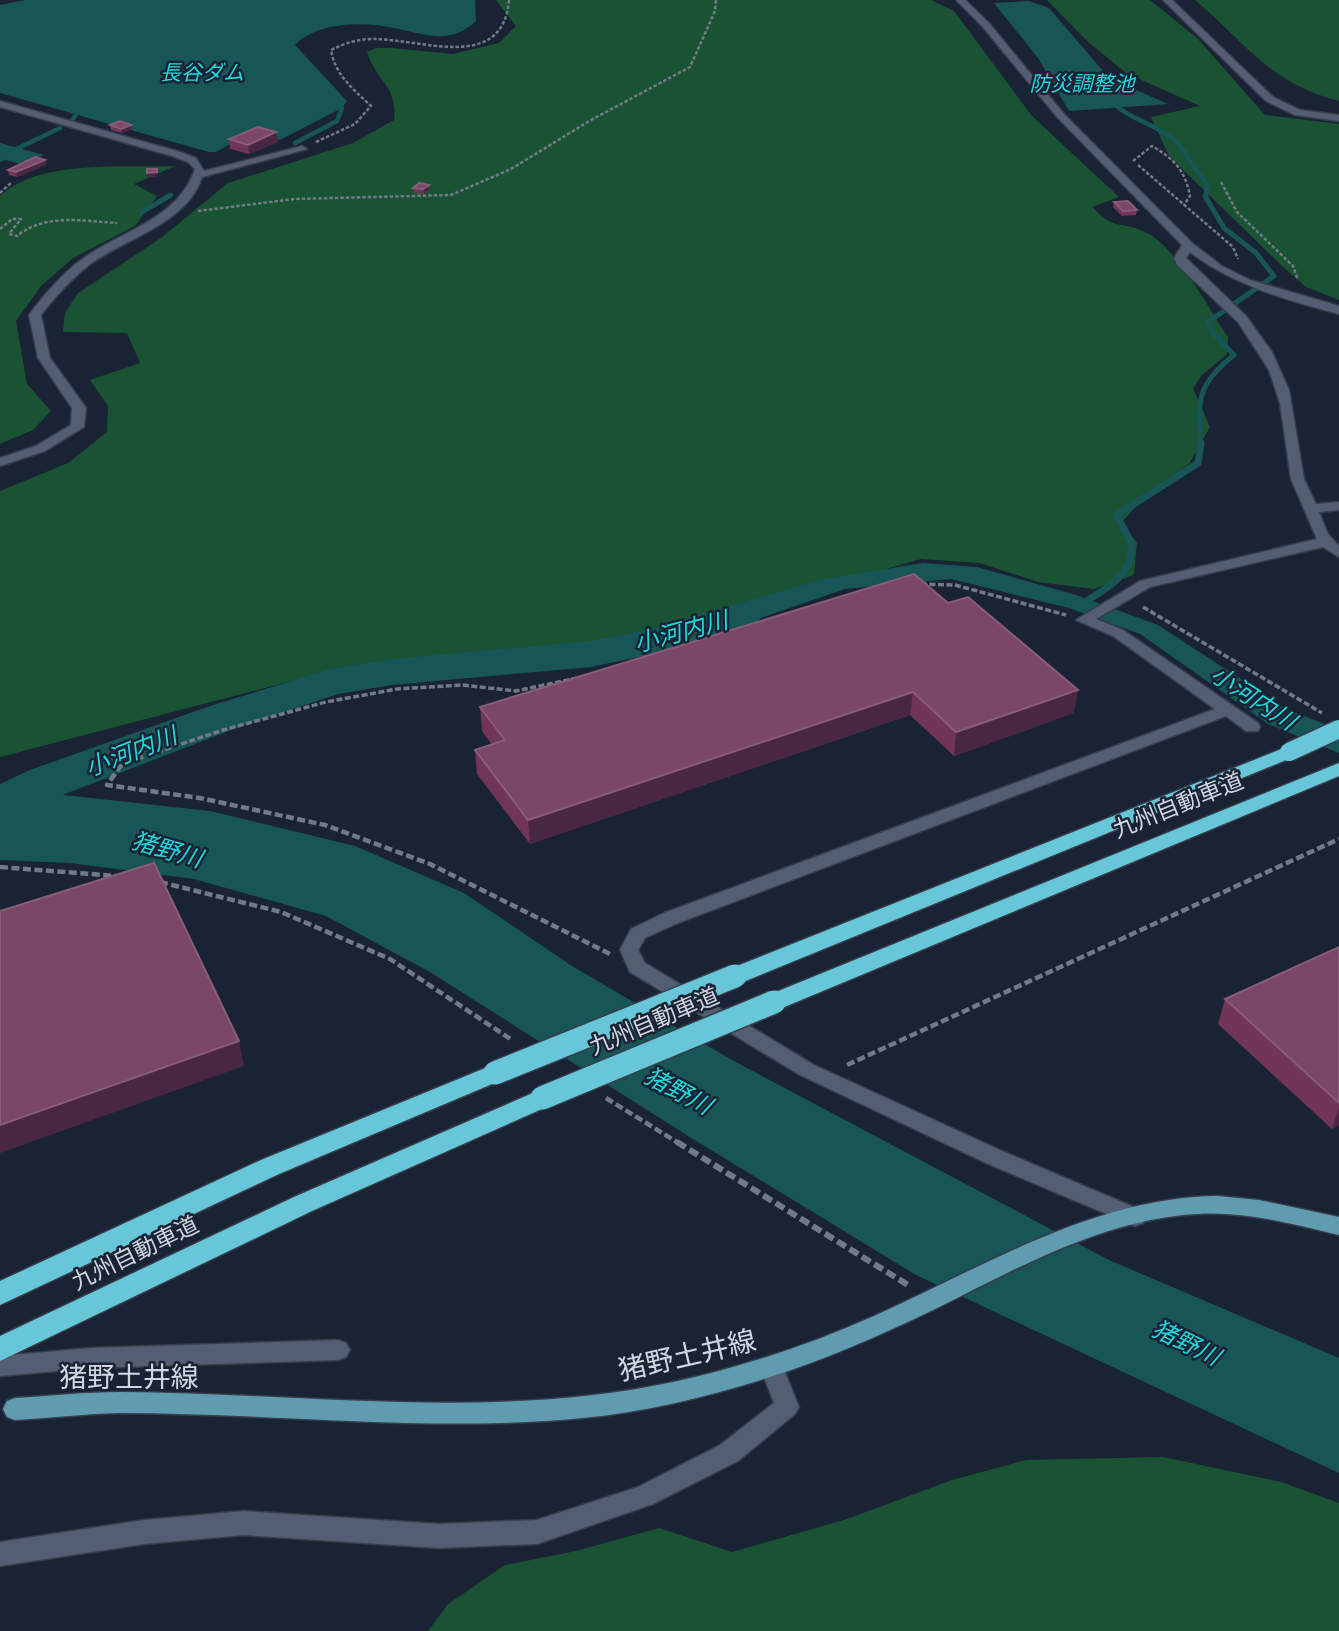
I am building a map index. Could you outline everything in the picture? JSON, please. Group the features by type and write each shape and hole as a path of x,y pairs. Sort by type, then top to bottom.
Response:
{"highway":[{"name":"九州自動車道","path":"0,1294 270,1167 1339,729"},
{"name":"九州自動車道","path":"0,1349 303,1203 542,1098 1337,770"}],"main road":[{"name":"猪野土井線","path":"15,1409 128,1403 437,1412 553,1410 648,1398 772,1367 843,1340 930,1298 1103,1224 1179,1207 1226,1205 1282,1213 1339,1226"}],"street":[{"path":"960,0 985,24 1061,116 1188,245 1217,268 1241,279 1339,310"},
{"path":"1167,0 1219,48 1261,96 1290,111 1339,118"},
{"path":"0,104 176,154 197,164 199,175 188,194 147,228 93,257 58,285 35,315 44,358 79,408 77,427 55,443 22,457 0,461"},
{"path":"199,175 302,149"},
{"path":"1188,245 1180,258 1181,263 1226,299 1263,344 1283,390 1301,491 1311,509 1315,526 1325,542 1339,553"},
{"path":"1311,509 1339,506"},
{"path":"1084,620 1145,583 1325,542"},
{"path":"1084,620 1118,633 1224,710 1252,727"},
{"path":"1135,1217 994,1157 773,1052 637,967 629,950 638,934 671,918 1224,710"},
{"path":"0,1366 91,1358 338,1350"},
{"path":"0,1554 144,1532 244,1524 439,1536 537,1532 644,1496 729,1453 786,1407 772,1367"}],"path":[{"path":"302,149 347,129 369,111 371,106 332,64 331,50 337,45 375,38 441,47 484,42 497,36 508,21 509,0"},
{"path":"163,215 295,199 451,195 511,169 591,120 690,67 715,11 716,0"},
{"path":"1184,205 1190,196 1187,177 1177,161 1152,146 1133,161 1174,196 1184,205 1233,247 1238,256 1241,279"},
{"path":"0,193 12,182"},
{"path":"1220,182 1237,212 1293,266 1298,280 1309,285"},
{"path":"0,229 12,219 21,219 9,234 17,236 27,225 47,221 122,223"},
{"path":"914,584 956,585 1084,620"},
{"path":"1124,597 1201,639 1313,709"},
{"path":"580,678 516,691 462,685 397,689 326,702 223,730 121,764 107,785 200,799 325,825 430,864 637,967"},
{"path":"821,1077 1339,839"},
{"path":"0,867 129,878"},
{"path":"156,881 281,912 390,959 519,1044"},
{"path":"601,1095 930,1298"}],"shaded area":[{"path":"496,0 931,0 954,11 1032,116 1119,197 1092,207 1113,223 1137,229 1157,239 1191,279 1228,337 1227,354 1202,375 1193,388 1210,427 1189,464 1151,490 1122,522 1137,543 1134,575 1094,589 1038,582 980,563 921,559 668,631 530,651 444,655 334,670 0,757 0,491 68,463 107,432 108,406 90,380 140,363 127,333 63,332 65,313 78,293 161,238 228,183 353,143 394,120 390,91 367,52 376,48 392,48 453,54 499,43 516,26"},
{"path":"1047,0 1150,0 1198,39 1265,115 1339,124 1339,300 1306,287 1169,156 1151,117 1200,106 1126,73 1087,41"},
{"path":"1195,0 1339,0 1339,101 1315,94 1277,73"},
{"path":"175,166 134,184 157,196 135,226 73,258 41,286 16,321 27,384 51,411 33,430 0,444 0,196 17,184 59,171"},
{"path":"1163,1457 1281,1482 1339,1503 1339,1631 428,1631 448,1604 505,1565 576,1551 659,1528 732,1552 847,1519 952,1480 1026,1460"}],"water":[{"name":"長谷ダム","path":"26,0 475,0 476,21 466,29 446,36 355,24 328,28 304,37 295,45 347,101 342,108 280,140 251,132 216,152 209,152 0,93 0,5"},
{"name":"防災調整池","path":"1029,1 1049,8 1109,78 1168,104 1069,111 1038,58 994,3"},
{"path":"0,143 44,155 24,165 6,160 0,162"},
{"path":"923,563 977,567 1076,595 1158,625 1287,709 1339,730 1339,753 1268,724 1140,634 1069,608 951,579 845,589 691,642 656,627 823,579"},
{"name":"猪野川","path":"0,788 210,811 355,846 464,893 572,966 732,1060 1109,1260 1339,1358 1339,1473 916,1275 688,1136 430,972 326,916 194,879 70,863 0,860"}],"building":[{"path":"120,121 131,125 121,129 110,125"},
{"path":"258,127 276,132 248,145 229,139"},
{"path":"35,157 45,160 16,172 8,170"},
{"path":"147,169 157,169 157,172 147,173"},
{"path":"419,183 429,185 423,189 413,188"},
{"path":"1128,201 1137,210 1123,211 1114,202"},
{"path":"914,574 948,603 968,597 1078,690 956,732 913,692 528,820 475,750 505,740 480,707"},
{"path":"154,863 239,1041 0,1125 0,911"},
{"path":"1339,947 1339,1103 1225,999"}],"waterway":[{"path":"1112,102 1178,144 1207,184 1206,198"},
{"path":"71,122 84,103"},
{"path":"295,143 337,121 342,108"},
{"path":"0,157 60,128"},
{"path":"166,198 171,195"},
{"path":"142,212 169,196"},
{"path":"1201,443 1202,394 1212,375 1234,355 1213,333 1208,322 1274,276 1256,253 1224,228 1206,198"},
{"path":"1083,603 1116,580 1128,565 1131,546 1117,515 1198,463 1201,443"},
{"name":"小河内川","path":"0,803 47,781 223,717 330,682 392,672 591,654 677,637 741,616"}]}
